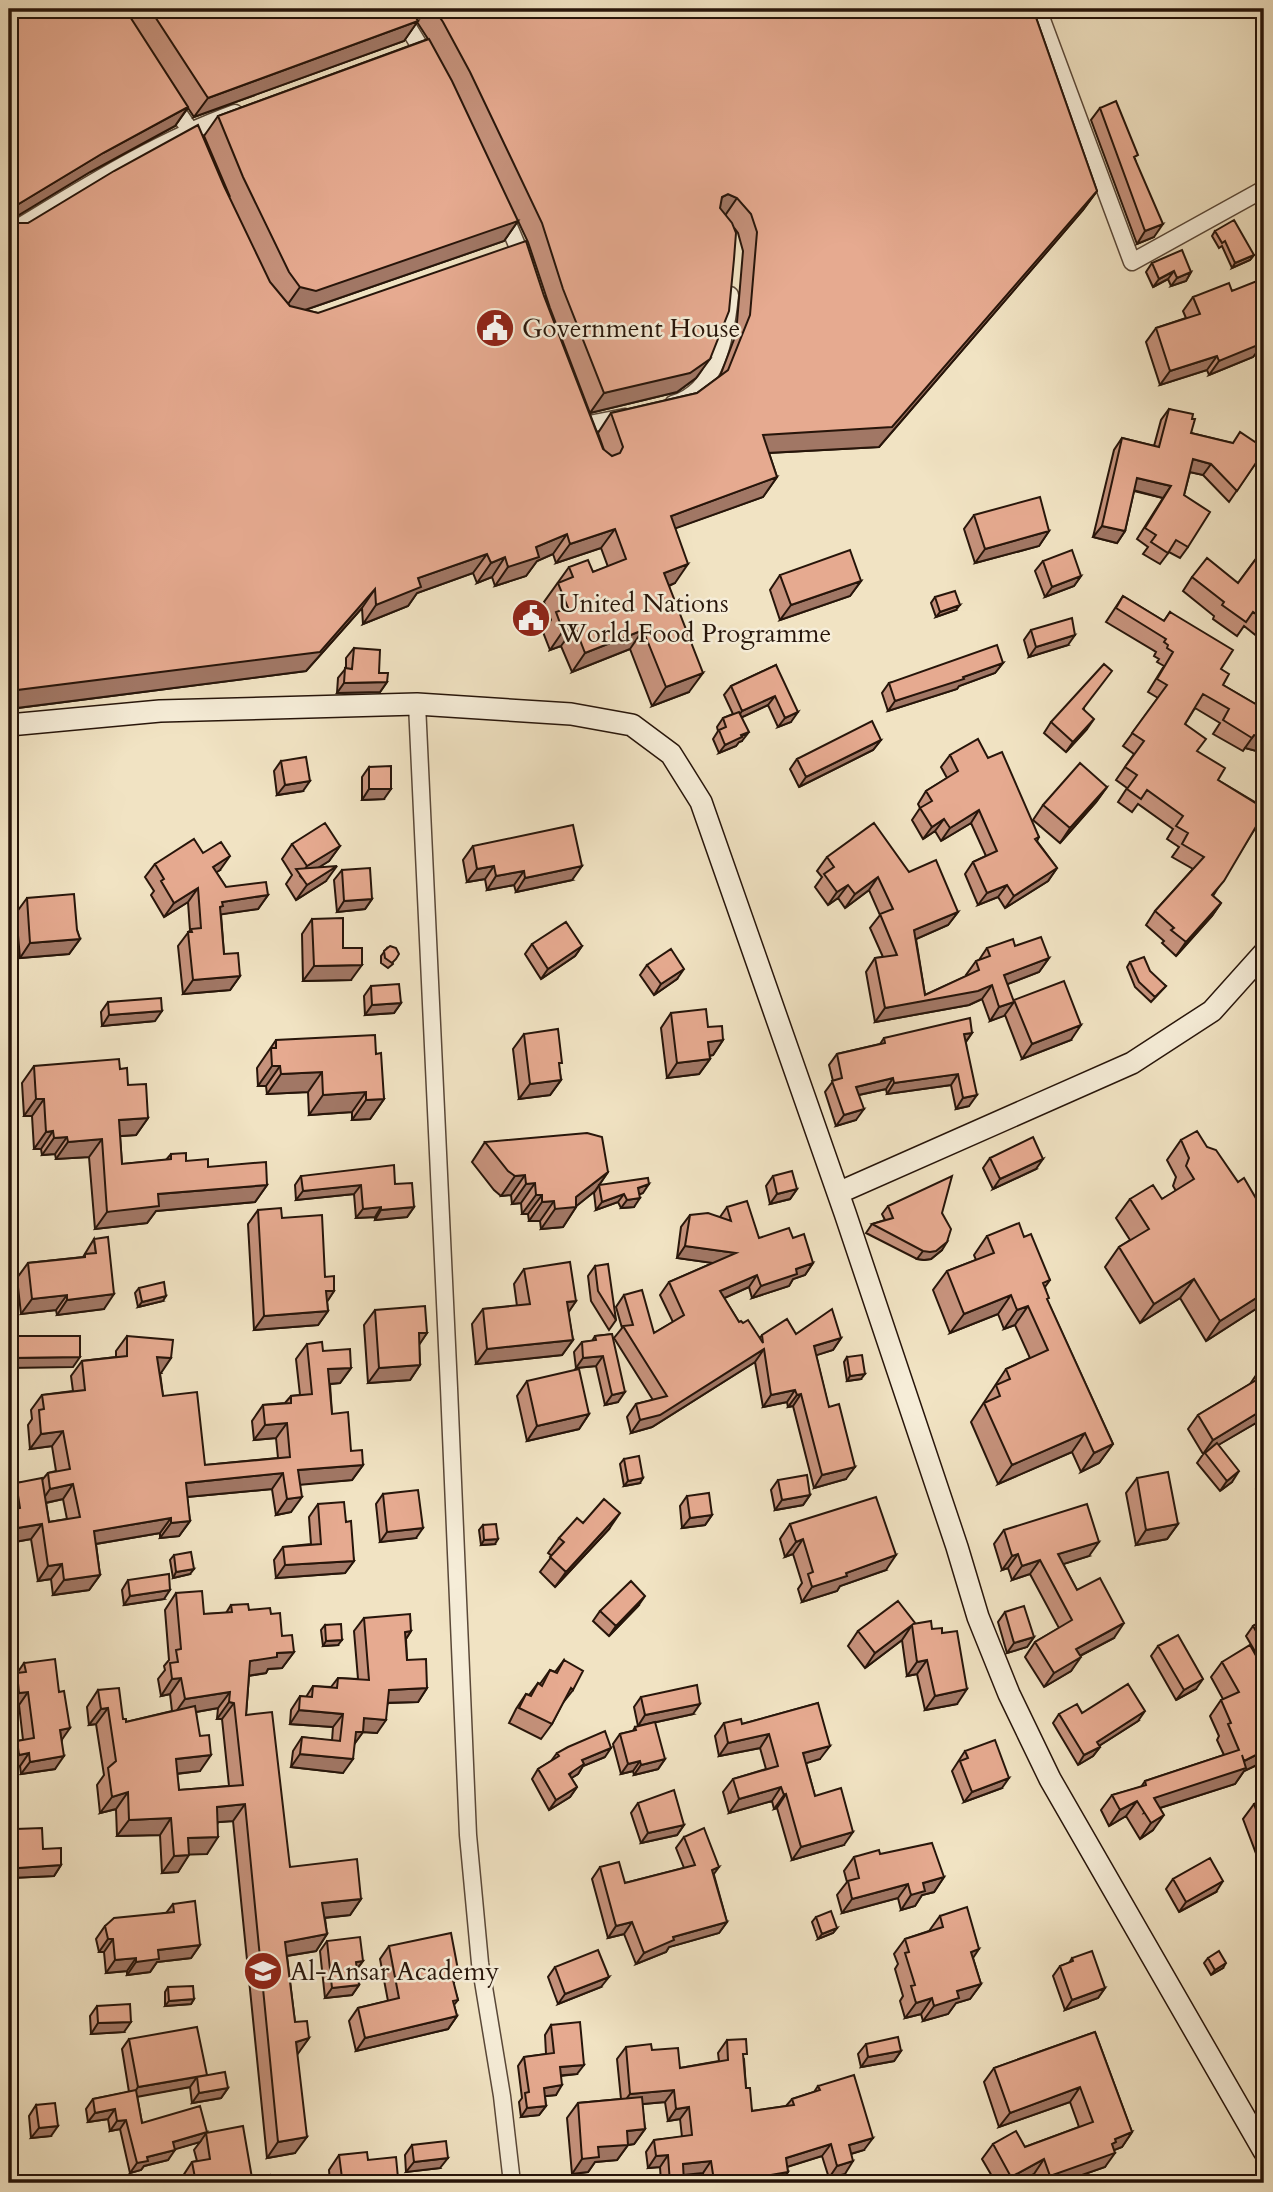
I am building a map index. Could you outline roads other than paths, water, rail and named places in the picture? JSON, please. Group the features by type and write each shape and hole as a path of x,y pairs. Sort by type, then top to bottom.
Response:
{"street":[{"path":"397,9 414,48 436,76"},
{"path":"1038,9 1132,262 1264,189"},
{"path":"161,88 190,130 205,166"},
{"path":"9,233 95,181 190,130 254,106"},
{"path":"498,201 512,249 527,273"},
{"path":"592,445 582,419 648,411 681,402 705,385 726,333 731,279"},
{"path":"9,725 160,711 417,704 571,713 632,725 671,754 701,802 838,1193 978,1617 1009,1693 1050,1779 1264,2151"},
{"path":"417,704 468,1835 480,1963 502,2096 512,2183"},
{"path":"838,1193 1132,1063 1212,1011 1264,953"}],"place":[{"name":"Government House","path":"495,328"},
{"name":"United Nations World Food Programme","path":"531,618"},
{"name":"Al-Ansar Academy","path":"263,1971"}]}
